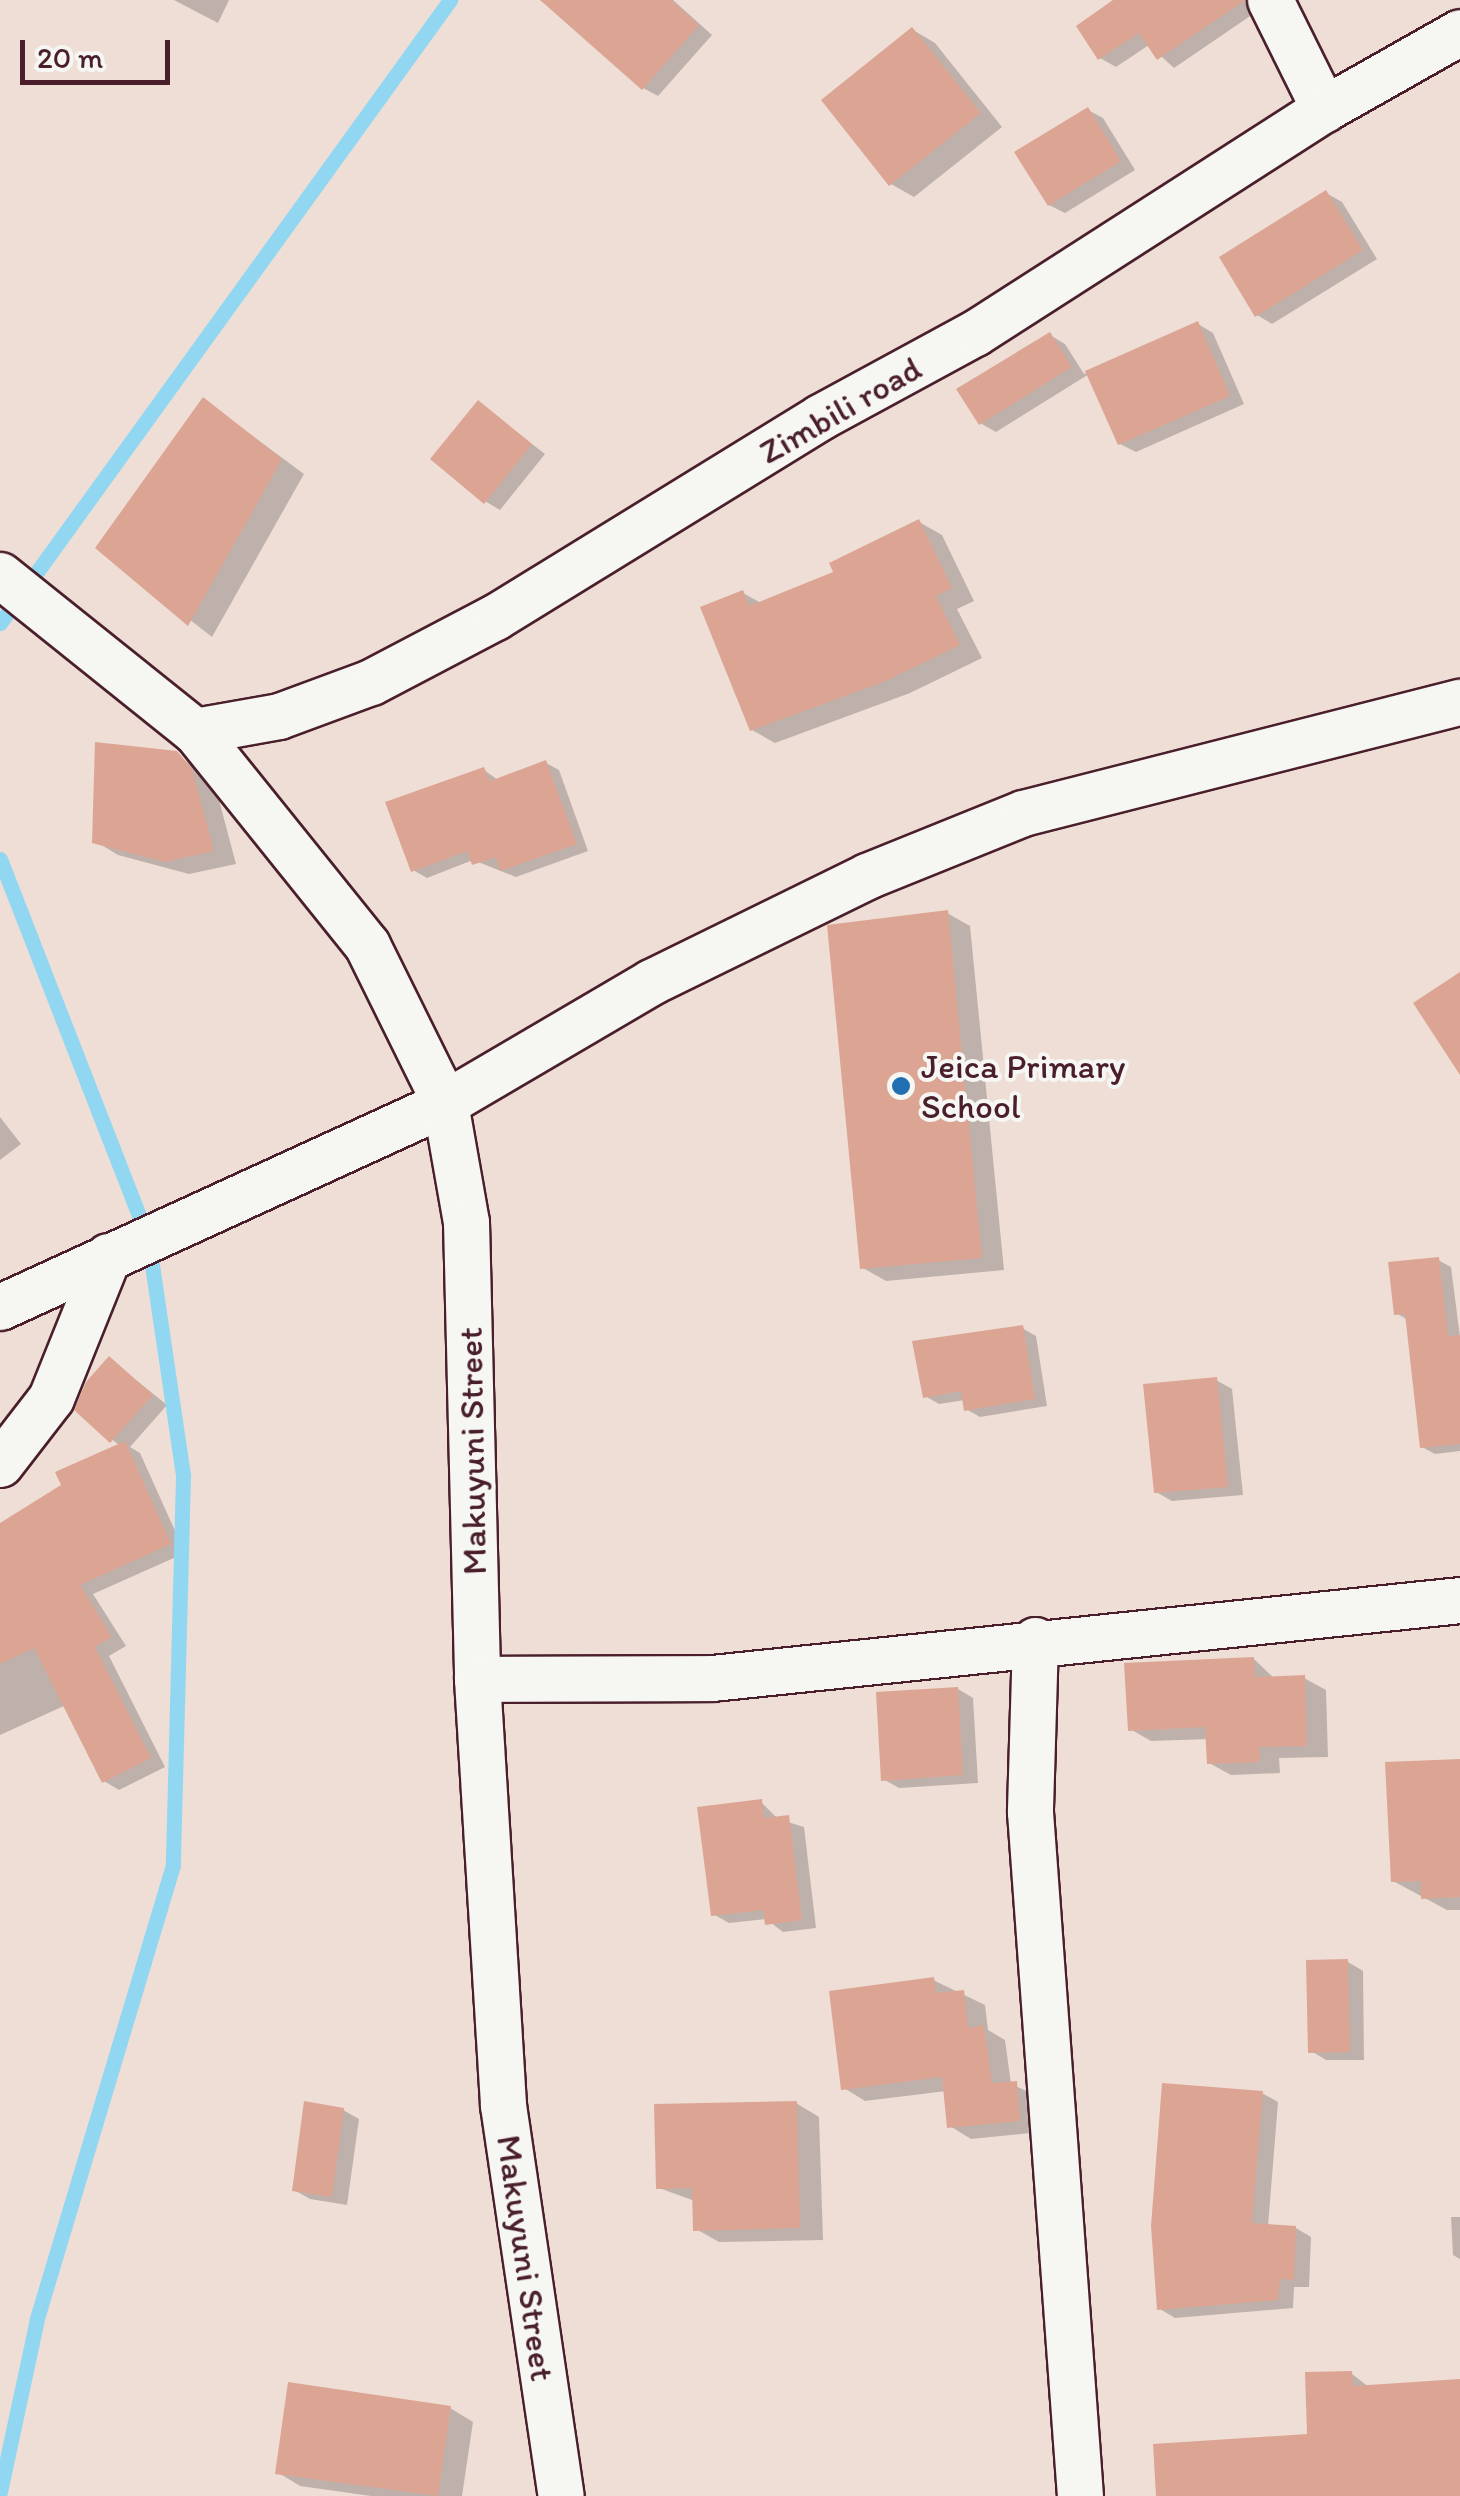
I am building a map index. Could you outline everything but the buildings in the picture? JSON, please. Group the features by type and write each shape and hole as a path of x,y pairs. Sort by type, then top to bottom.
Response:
{"street":[{"path":"1270,0 1324,108"},
{"name":"Zimbili road","path":"195,731 279,716 372,682 495,617 820,417 1100,258 1324,108 1460,32"},
{"name":"Makuyuni Street","path":"0,575 195,731 367,945 445,1103 466,1222 476,1679 503,2105 561,2496"},
{"path":"0,1307 445,1103 651,982 867,876 1023,812 1460,702"},
{"path":"0,1464 51,1398 108,1256"},
{"path":"476,1679 712,1678 1035,1640 1460,1600"},
{"path":"1035,1640 1030,1812 1080,2496"}],"waterway":[{"path":"0,623 450,0"},
{"path":"0,859 148,1238 183,1476 173,1865 37,2319 0,2492"}],"place":[{"name":"Jeica Primary School","path":"901,1086"}]}
